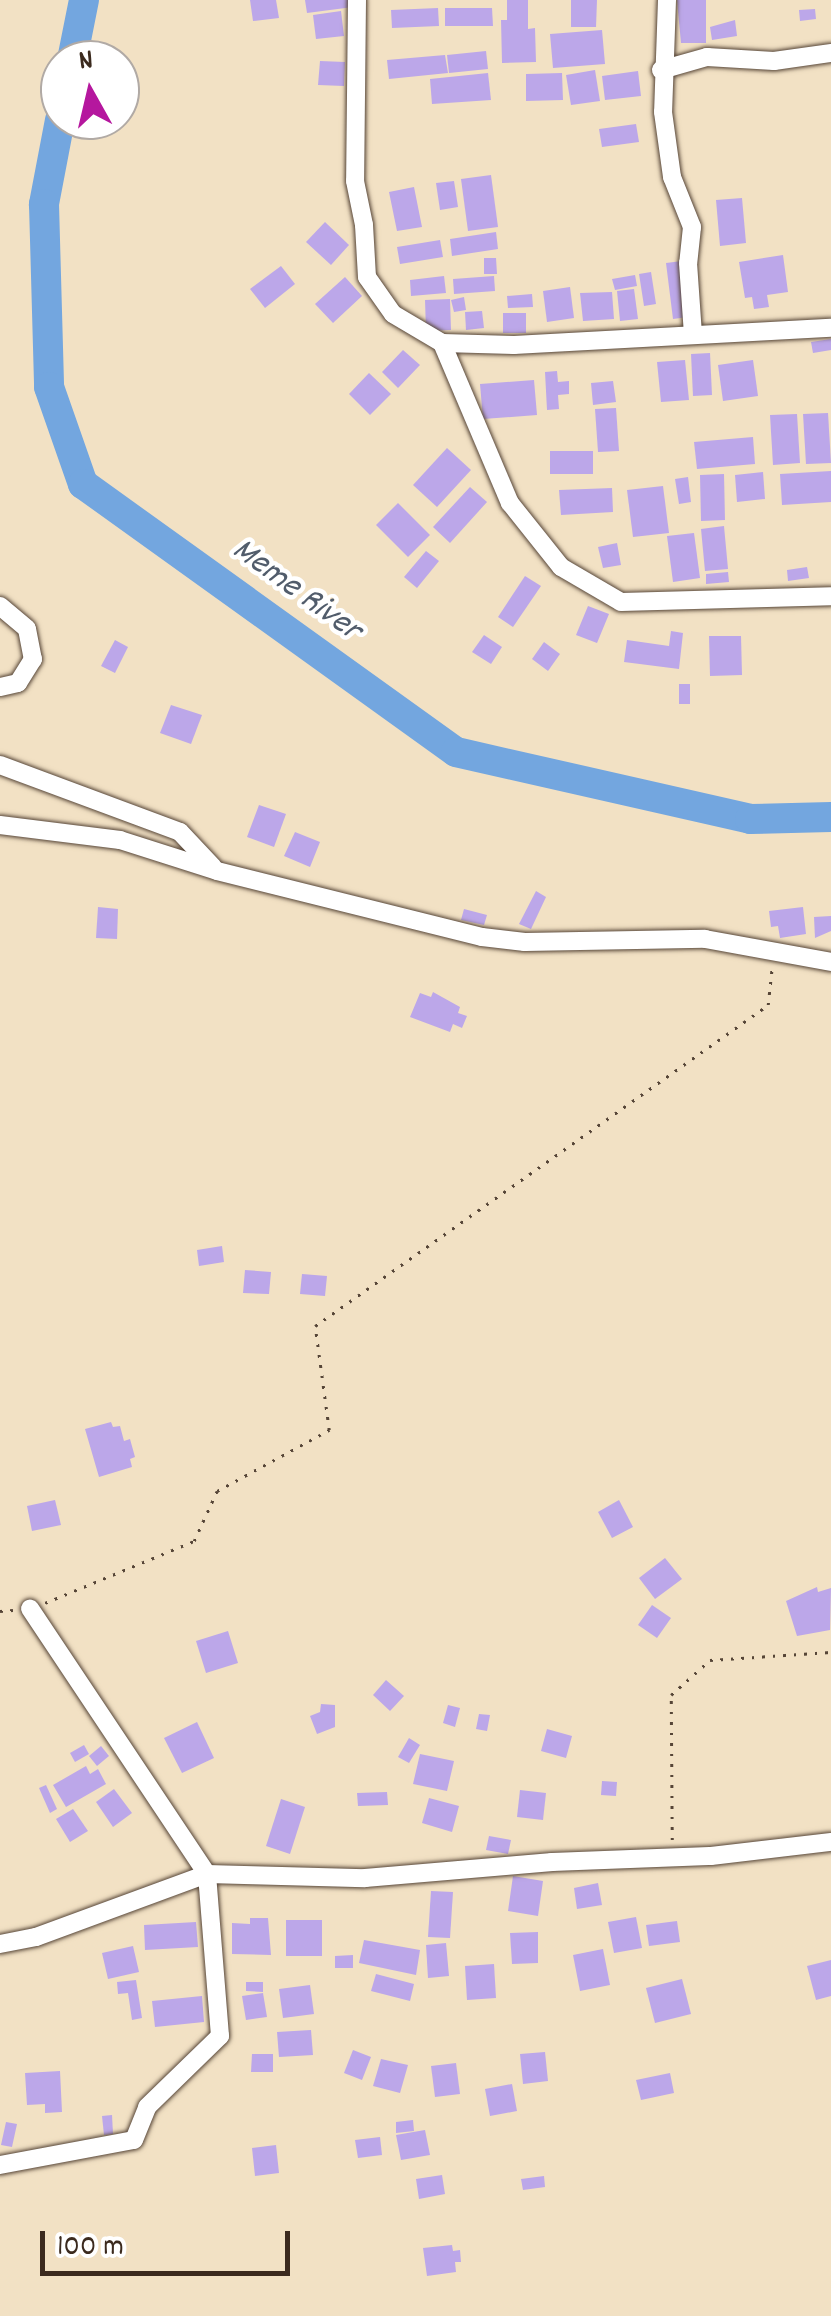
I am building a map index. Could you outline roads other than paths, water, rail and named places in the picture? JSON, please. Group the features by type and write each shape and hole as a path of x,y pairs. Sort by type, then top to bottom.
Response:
{"street":[{"path":"357,0 354,181 364,225 367,277 392,314 442,344 831,328"},
{"path":"667,0 661,70 672,178 692,227 688,263 694,335"},
{"path":"661,70 707,57 774,61 831,52"},
{"path":"442,344 510,503 561,567 621,602 831,596"},
{"path":"0,606 28,629 33,659 18,682 0,687"},
{"path":"0,765 180,832 217,871"},
{"path":"0,825 120,840 217,871 482,937 524,942 705,939 831,962"},
{"path":"0,2165 134,2140 147,2107 220,2036 207,1874 30,1609"},
{"path":"0,1944 36,1937 207,1874 365,1878 831,1842"}],"waterway":[{"name":"Meme River","path":"76,40 84,0"},
{"name":"Meme River","path":"56,140 44,204 49,387 83,484 456,752 750,819 831,817"}]}
